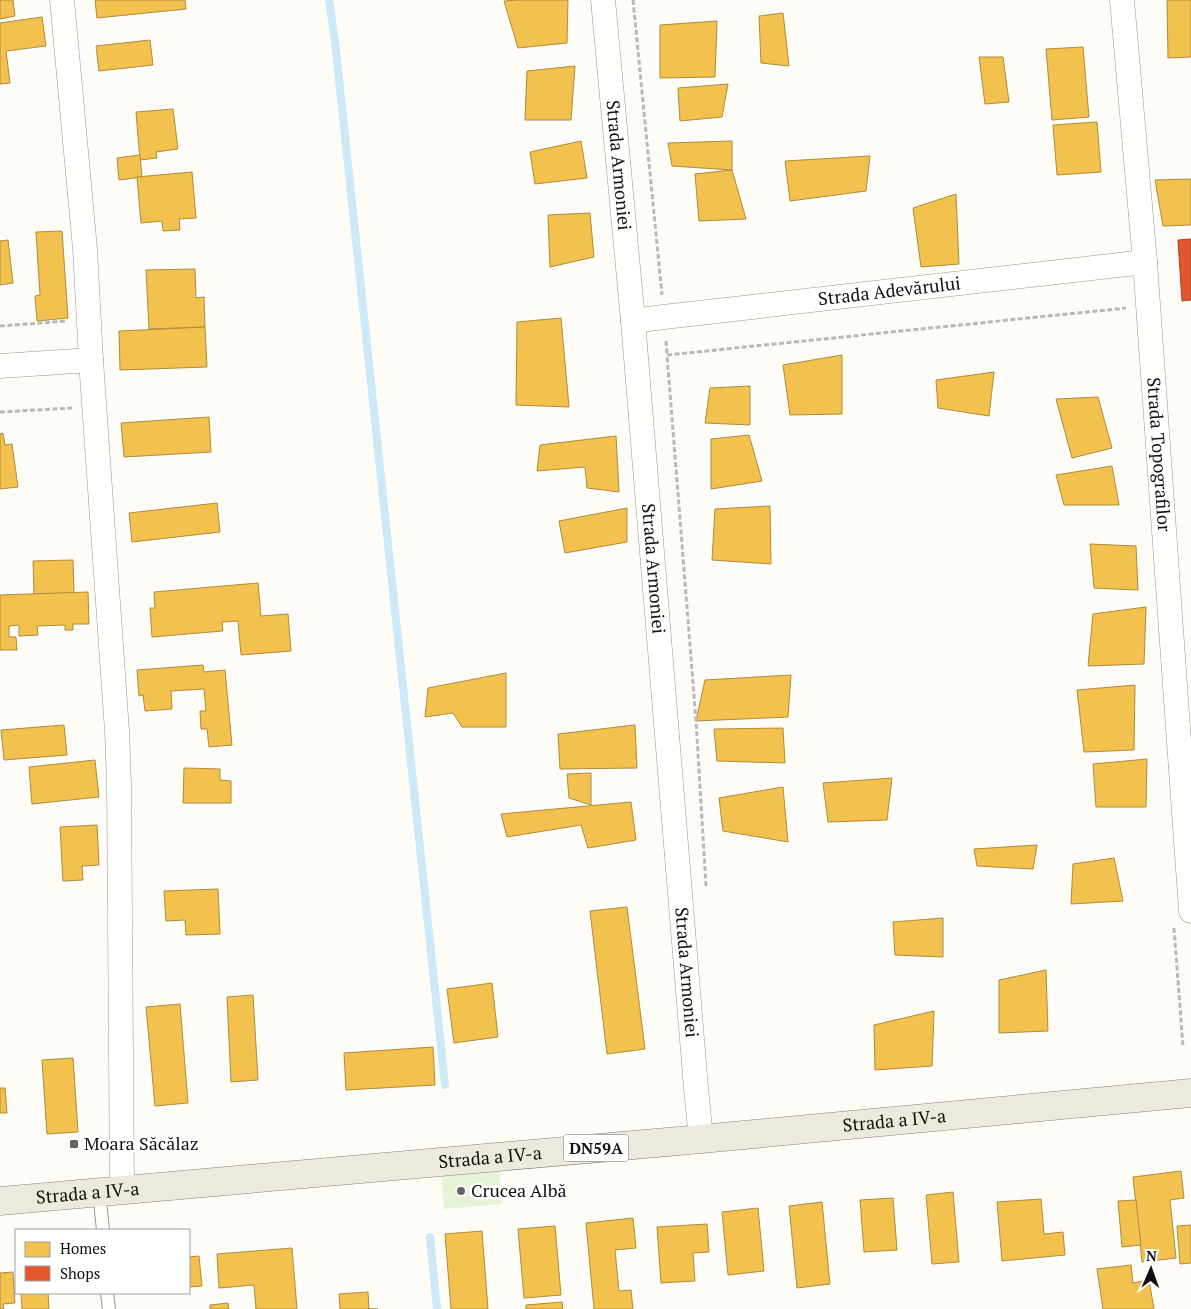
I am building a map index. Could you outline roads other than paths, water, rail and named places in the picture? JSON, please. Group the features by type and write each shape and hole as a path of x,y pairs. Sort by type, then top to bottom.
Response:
{"main road":[{"name":"Strada a IV-a","path":"0,1201 701,1139 1191,1093"}],"street":[{"path":"62,0 85,250 119,783 111,1191"},
{"name":"Strada Armoniei","path":"603,0 633,321 701,1139"},
{"name":"Strada Topografilor","path":"1122,0 1145,262 1182,915"},
{"name":"Strada Adevărului","path":"633,321 1145,262"},
{"path":"0,366 91,360"}],"lane":[{"path":"103,1229 111,1191"},
{"path":"107,1294 108,1309"}],"waterway":[{"path":"329,0 335,41 445,1085"},
{"path":"430,1237 437,1309"}],"place":[{"name":"Moara Săcălaz","path":"74,1144"},
{"name":"Crucea Albă","path":"461,1191"}]}
